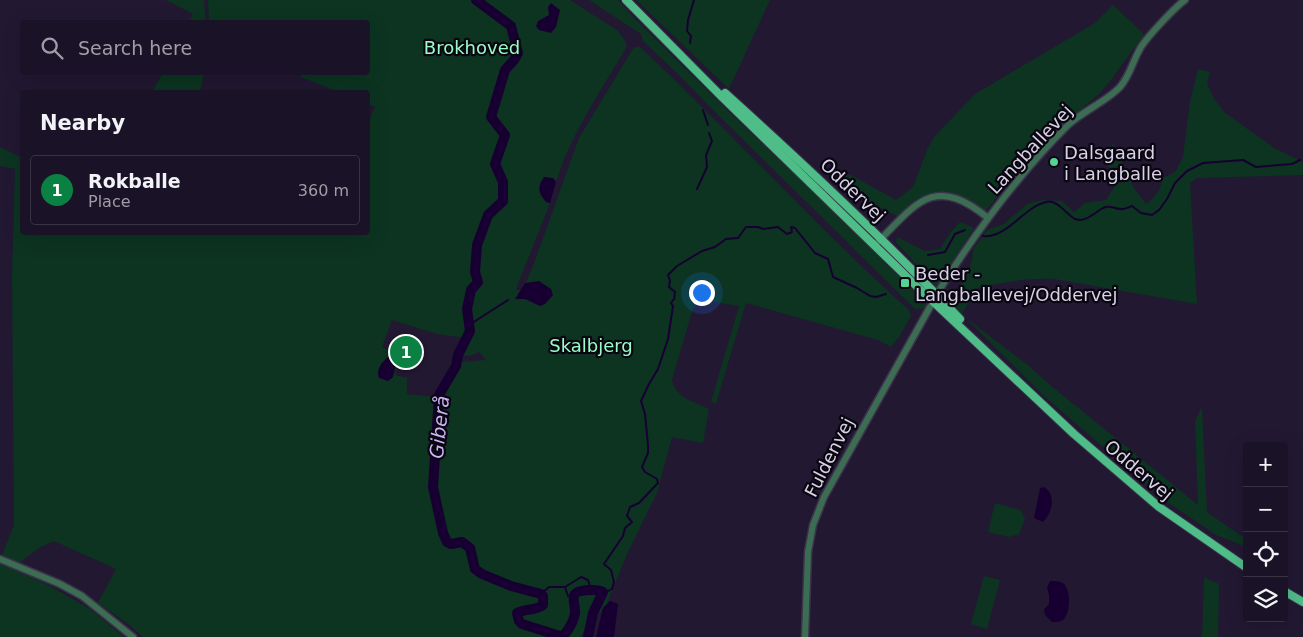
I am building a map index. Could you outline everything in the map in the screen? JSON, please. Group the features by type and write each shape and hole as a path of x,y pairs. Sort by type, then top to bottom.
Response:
{"main road":[{"name":"Oddervej","path":"626,0 721,96 909,279 1119,474 1159,507 1243,565"},
{"name":"Oddervej","path":"675,49 815,174 882,238 1000,363"},
{"path":"1288,593 1303,602"}],"street":[{"name":"Langballevej","path":"875,244 911,208 923,199 934,196 959,199 972,205 988,218 1069,124 1119,88 1142,46 1185,0"},
{"path":"940,289 963,252 988,218"},
{"name":"Fuldenvej","path":"805,637 808,552 813,525 824,497 930,307"},
{"path":"0,559 60,584 82,596 133,637"}],"green space":[{"path":"166,0 204,0 206,20 190,20 193,14"},
{"path":"208,0 570,0 617,30 626,42 626,48 578,130 556,182 553,178 546,202 550,203 516,289 522,291 533,266 579,138 634,47 640,47 840,246 909,310 911,316 891,347 878,340 746,303 716,404 711,402 739,306 701,300 693,308 672,380 677,391 682,395 709,409 703,443 672,437 657,493 627,554 607,603 581,637 143,637 98,603 116,569 54,541 39,548 19,563 1,557 14,525 12,275 15,169 0,166 0,147 20,157 20,235 370,235 370,118 375,107 370,105 370,90 334,90 301,77 302,75 370,75 370,20 209,20","holes":["392,320 437,334 466,338 458,355 470,356 479,352 486,360 451,363 445,383 437,397 407,394 407,378 395,375 400,355 382,347"]},
{"path":"589,0 618,0 723,106 868,244 887,265 928,302 926,308 915,309 643,41 641,34"},
{"path":"636,0 770,0 729,89"},
{"path":"1113,5 1146,38 1134,48 1099,94 1039,145 985,212 964,197 952,193 943,193 926,196 897,216 841,187 841,179 849,174 896,200 913,187 934,137 975,94 1095,23"},
{"path":"1198,69 1210,72 1207,83 1213,97 1224,112 1274,148 1303,162 1303,175 1197,178 1190,183 1197,304 1054,279 1034,279 977,288 962,314 953,303 972,261 973,249 987,230 1004,224 1027,204 1042,200 1062,201 1074,212 1085,203 1106,200 1120,178 1106,164 1113,143 1134,188 1146,204 1155,196 1163,178 1175,172 1183,157 1190,102"},
{"path":"162,75 204,75 200,90 153,90"},
{"path":"960,222 974,228 936,287 896,242 897,237 925,251 940,249"},
{"path":"966,318 1029,366 1198,505 1195,421 1202,407 1207,512 1243,537 1243,545 1216,535 1166,501 1045,397"},
{"path":"995,503 1021,510 1025,519 1019,534 1009,537 988,532"},
{"path":"0,563 50,586 90,609 124,637 0,637"},
{"path":"984,576 1000,580 987,629 971,624"},
{"path":"1204,577 1219,584 1218,637 1202,637"}],"shaded area":[{"path":"551,3 560,10 556,27 551,33 539,30 536,26 538,21 549,15 548,7"},
{"path":"544,177 553,178 556,182 550,203 546,202 540,193 539,187"},
{"path":"539,281 551,289 553,295 545,304 540,306 525,299 515,299 525,283"},
{"path":"393,353 398,356 393,377 388,381 379,378 378,370"},
{"path":"1044,487 1051,495 1052,504 1049,514 1043,522 1034,518 1040,488"},
{"path":"1050,581 1063,583 1069,595 1068,611 1063,620 1058,622 1052,622 1045,615 1044,609 1049,604 1047,588"},
{"path":"610,601 618,604 614,637 596,637 603,608"}],"waterway":[{"name":"Giberå","path":"476,0 511,26 518,53 505,70 491,117 505,135 495,164 503,182 503,201 488,215 477,245 475,272 478,282 471,290 467,309 470,331 458,355 456,366 439,395 433,487 443,533 447,542 451,544 462,542 470,548 475,569 482,574 543,596 543,605 517,613 522,624 560,636 564,635 574,616 574,595 580,591 587,590 603,592 593,613 588,637"},
{"path":"690,43 691,36 687,31 688,20 694,0"},
{"path":"703,110 708,125"},
{"path":"697,189 707,167 706,155 712,141 709,133"},
{"path":"983,236 999,233 1030,210 1046,202 1054,203 1079,220 1086,219 1108,206 1122,209 1132,206 1141,213 1152,215 1159,210 1167,199 1175,183 1187,171 1203,163 1243,160 1256,167 1292,164 1300,160"},
{"path":"603,594 612,589 614,582 611,570 604,564 623,536 625,528 632,522 627,516 630,507 639,503 658,483 657,479 645,472 642,467 648,453 648,445 645,414 641,401 658,369 668,339 673,306 671,303 675,292 669,287 668,275 677,266 702,251 715,247 726,239 738,238 746,227 763,229 778,227 787,234 792,232 791,227 795,228 815,253 828,259 833,277 870,296 876,297 886,294"},
{"path":"928,255 945,252 955,234 965,230"},
{"path":"469,325 508,300"},
{"path":"541,594 549,587 565,587 581,577 588,580 591,590"},
{"path":"565,587 568,596"}],"place":[{"name":"Dalsgaard i Langballe","path":"1054,162"},
{"name":"Beder - Langballevej/Oddervej","path":"905,283"},
{"name":"Rokballe","path":"406,352"}],"park label":[{"name":"Brokhoved","path":"472,47"},
{"name":"Skalbjerg","path":"591,345"}]}
